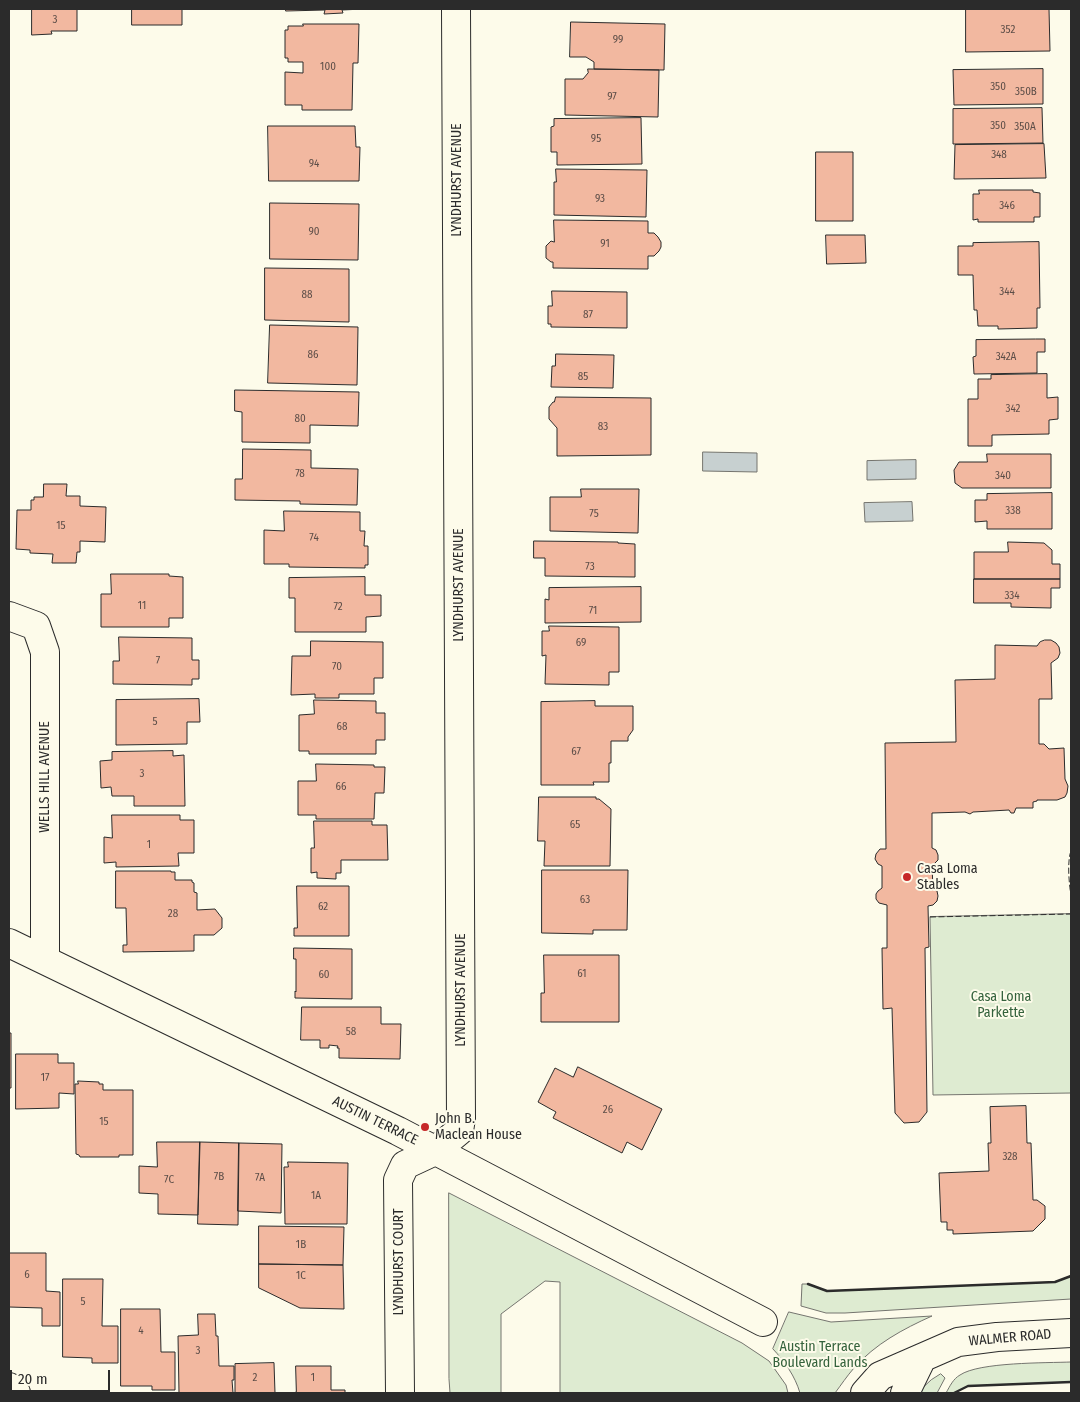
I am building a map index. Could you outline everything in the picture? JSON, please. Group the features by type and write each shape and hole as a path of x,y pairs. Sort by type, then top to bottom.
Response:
{"street":[{"name":"LYNDHURST AVENUE","path":"435,1151 458,1131 462,1118 456,9"},
{"name":"WELLS HILL AVENUE","path":"9,616 36,626 45,652 45,959"},
{"name":"AUSTIN TERRACE","path":"9,942 398,1131 763,1322"},
{"name":"LYNDHURST COURT","path":"400,1393 398,1180 405,1165 435,1151"},
{"name":"WALMER ROAD","path":"865,1393 880,1376 958,1342 997,1337 1071,1333"},
{"path":"905,1393 922,1358"},
{"path":"9,1387 16,1393"}],"green space":[{"name":"Casa Loma Parkette","path":"1071,914 1071,1093 933,1095 930,917"},
{"path":"449,1193 742,1343 769,1361 786,1385 788,1393 560,1393 560,1282 545,1281 501,1314 501,1393 450,1393"},
{"path":"1071,1276 1071,1299 845,1313 826,1313 801,1306 802,1284 808,1284 827,1291 1055,1282"},
{"name":"Austin Terrace Boulevard Lands","path":"789,1312 831,1322 932,1316 880,1344 862,1359 835,1393 800,1393 789,1370 773,1349"},
{"path":"1071,1362 1071,1382 968,1386 954,1393 946,1393 955,1379 969,1371 997,1365"},
{"path":"941,1374 945,1378 937,1393 917,1393 931,1380"}],"shaded area":[{"path":"703,452 757,453 757,472 703,471"},
{"path":"916,460 916,479 867,480 867,461"},
{"path":"912,502 913,521 865,522 864,503"}],"building":[{"path":"32,9 77,9 77,31 51,31 52,34 32,35"},
{"path":"132,9 182,9 182,25 132,25"},
{"path":"286,9 363,9 342,10 343,13 324,14 325,10 286,11"},
{"path":"966,9 1049,9 1050,51 966,52"},
{"path":"571,22 665,24 664,70 594,69 594,62 586,57 570,57"},
{"path":"303,24 359,24 358,63 353,63 352,110 302,110 302,105 285,105 285,72 303,73 303,62 288,62 288,58 285,58 285,30 288,30 288,26 303,26"},
{"path":"588,69 659,70 658,117 565,115 565,79 583,79 588,73"},
{"path":"1043,69 1043,104 954,105 953,70"},
{"path":"1042,108 1043,143 953,144 953,109"},
{"path":"641,118 642,164 557,165 557,152 551,152 551,127 554,126 554,119"},
{"path":"268,126 355,126 356,147 360,147 359,181 269,181"},
{"path":"1044,144 1046,178 954,179 955,145"},
{"path":"816,152 853,152 853,221 816,221"},
{"path":"556,169 647,170 646,217 554,215"},
{"path":"979,190 1033,190 1033,192 1040,193 1040,217 1034,217 1034,222 978,222 978,219 973,220 973,194 979,194"},
{"path":"270,203 359,204 358,260 270,259"},
{"path":"554,220 648,221 648,233 654,233 658,237 661,247 654,256 648,256 648,269 553,268 553,262 546,258 546,246 551,241 554,242"},
{"path":"826,235 865,235 866,263 827,264"},
{"path":"1039,242 1040,308 1037,308 1037,328 998,329 998,326 978,326 977,310 974,310 973,275 958,275 958,246 973,246 973,243"},
{"path":"265,268 349,269 349,322 265,320"},
{"path":"552,291 627,292 627,328 551,327 551,324 548,324 548,306 552,306"},
{"path":"270,325 358,327 357,385 268,383"},
{"path":"1045,339 1045,352 1037,352 1037,373 974,374 973,357 976,356 976,340"},
{"path":"556,354 614,355 613,388 551,387 552,366 555,366"},
{"path":"1047,374 1047,398 1058,397 1058,419 1049,420 1049,434 992,435 992,446 968,446 968,399 978,399 978,379 991,379 991,375"},
{"path":"235,390 359,392 358,426 310,425 310,443 242,442 242,412 235,411"},
{"path":"556,397 651,398 651,455 557,456 557,428 549,419 549,407"},
{"path":"243,449 311,450 311,468 358,469 357,505 300,504 300,501 235,500 235,479 242,479"},
{"path":"987,454 1051,454 1051,488 962,488 955,483 954,470 959,462 987,462"},
{"path":"44,484 67,484 66,496 80,496 80,506 106,507 105,542 80,541 80,552 77,552 76,563 52,563 53,554 30,553 30,550 16,549 17,510 31,510 31,500 34,500 34,497 43,497"},
{"path":"581,489 639,489 638,533 550,531 550,497 581,497"},
{"path":"1052,493 1052,529 987,529 987,521 975,522 975,500 987,500 987,494"},
{"path":"284,511 360,512 360,531 365,531 364,546 368,546 368,565 365,565 365,568 289,567 289,564 264,564 264,530 284,531"},
{"path":"534,541 635,544 635,577 545,576 545,558 534,558"},
{"path":"1008,542 1044,543 1052,550 1052,564 1060,564 1060,579 974,579 974,552 1008,552"},
{"path":"111,574 169,574 169,576 183,577 183,618 169,618 169,627 101,627 101,594 111,594"},
{"path":"365,577 365,595 381,595 381,616 366,617 366,632 295,632 295,598 289,598 289,578"},
{"path":"974,579 1060,579 1060,588 1051,588 1051,608 1011,607 1011,603 974,603"},
{"path":"641,587 641,622 545,623 545,599 549,600 549,588"},
{"path":"549,626 619,627 619,672 609,672 609,685 545,684 546,655 542,656 542,631 549,631"},
{"path":"119,637 192,638 192,660 199,660 199,679 192,679 192,685 113,684 113,661 119,661"},
{"name":"Casa Loma Stables","path":"1045,640 1051,640 1056,643 1060,653 1058,658 1051,663 1052,699 1039,699 1039,744 1044,744 1049,749 1064,748 1067,793 1065,797 1057,800 1037,800 1033,802 1033,808 1016,808 1014,813 1011,813 1009,810 973,812 970,814 965,812 932,813 932,848 936,850 938,855 938,860 932,866 933,888 937,891 938,896 937,901 933,905 928,906 929,947 925,948 927,1112 919,1122 904,1123 895,1113 892,1008 883,1009 882,948 887,948 887,905 879,903 876,899 876,894 882,888 882,866 875,859 876,854 880,849 886,849 885,743 956,742 955,680 995,679 995,645 1037,646"},
{"path":"311,641 383,642 383,678 374,678 374,694 339,694 339,698 315,698 315,694 291,695 292,656 310,656"},
{"path":"199,699 200,722 187,722 187,744 116,745 116,700"},
{"path":"314,700 376,701 376,713 385,713 385,740 376,740 376,754 309,754 309,751 299,751 299,715 314,714"},
{"path":"595,701 595,706 633,706 633,730 628,737 628,741 611,741 609,782 593,782 594,785 541,785 541,702"},
{"path":"173,751 173,756 184,755 185,806 134,806 134,796 112,796 111,787 101,788 100,761 112,760 112,752"},
{"path":"316,764 374,765 374,767 385,767 384,793 375,793 374,819 316,819 316,815 298,815 298,781 316,781"},
{"path":"539,797 596,797 596,799 599,799 611,809 610,866 544,866 545,841 538,841"},
{"path":"112,815 180,815 180,820 194,820 194,853 178,853 179,866 116,867 116,862 104,863 104,837 112,838"},
{"path":"314,821 372,821 372,825 387,825 388,860 341,860 341,873 336,873 336,879 317,878 317,872 311,873 311,848 314,848"},
{"path":"542,870 628,870 627,930 593,930 593,934 542,933"},
{"path":"116,871 171,871 175,872 175,880 192,880 194,892 197,893 197,910 215,909 222,918 222,928 214,935 194,935 194,951 123,952 123,945 127,945 126,908 116,908"},
{"path":"297,886 349,886 349,936 294,936 294,928 297,928"},
{"path":"294,948 352,949 352,999 295,998 296,959 294,959"},
{"path":"544,955 619,955 619,1022 541,1022 541,993 544,993"},
{"path":"302,1007 381,1007 381,1024 401,1024 400,1059 339,1058 338,1046 329,1045 329,1048 320,1048 320,1040 301,1040"},
{"path":"9,1033 11,1033 11,1088 9,1088"},
{"path":"16,1054 58,1054 58,1063 74,1063 74,1094 59,1093 59,1108 16,1109"},
{"path":"578,1067 662,1109 642,1150 627,1142 622,1153 553,1118 556,1112 538,1102 555,1068 573,1077"},
{"path":"78,1081 99,1082 99,1084 103,1084 103,1090 133,1090 133,1155 80,1157 76,1154 75,1084 78,1084"},
{"path":"1026,1106 1027,1143 1031,1143 1033,1200 1037,1200 1045,1206 1045,1219 1033,1231 953,1234 953,1230 947,1230 947,1222 941,1222 939,1173 989,1171 988,1143 991,1143 990,1107"},
{"path":"157,1142 200,1142 198,1215 158,1214 158,1194 139,1193 139,1166 157,1167"},
{"path":"200,1142 239,1143 238,1225 198,1224"},
{"path":"239,1143 282,1144 281,1213 238,1211"},
{"path":"288,1162 348,1163 347,1224 285,1224 284,1167 288,1167"},
{"path":"259,1226 344,1227 343,1265 259,1264"},
{"path":"9,1253 46,1253 46,1291 60,1292 60,1326 42,1326 42,1308 9,1307"},
{"path":"259,1264 343,1265 344,1309 300,1308 259,1288"},
{"path":"63,1279 103,1279 102,1326 118,1326 118,1363 92,1363 92,1358 63,1357"},
{"path":"121,1309 160,1309 161,1352 175,1352 175,1390 152,1390 152,1386 121,1386"},
{"path":"198,1314 215,1314 219,1366 234,1366 233,1393 179,1393 178,1336 198,1335"},
{"path":"274,1363 275,1393 235,1393 235,1364"},
{"path":"296,1366 331,1366 331,1390 345,1390 345,1393 294,1393 296,1392"}],"fence":[{"path":"1071,851 1069,866 1071,895"},
{"path":"930,917 1071,914"}],"wall":[{"path":"808,1284 827,1291 1055,1282 1071,1276"},
{"path":"954,1393 968,1386 1071,1382"}],"place":[{"name":"Casa Loma Stables","path":"907,877"},
{"name":"John B. Maclean House","path":"425,1127"}]}
